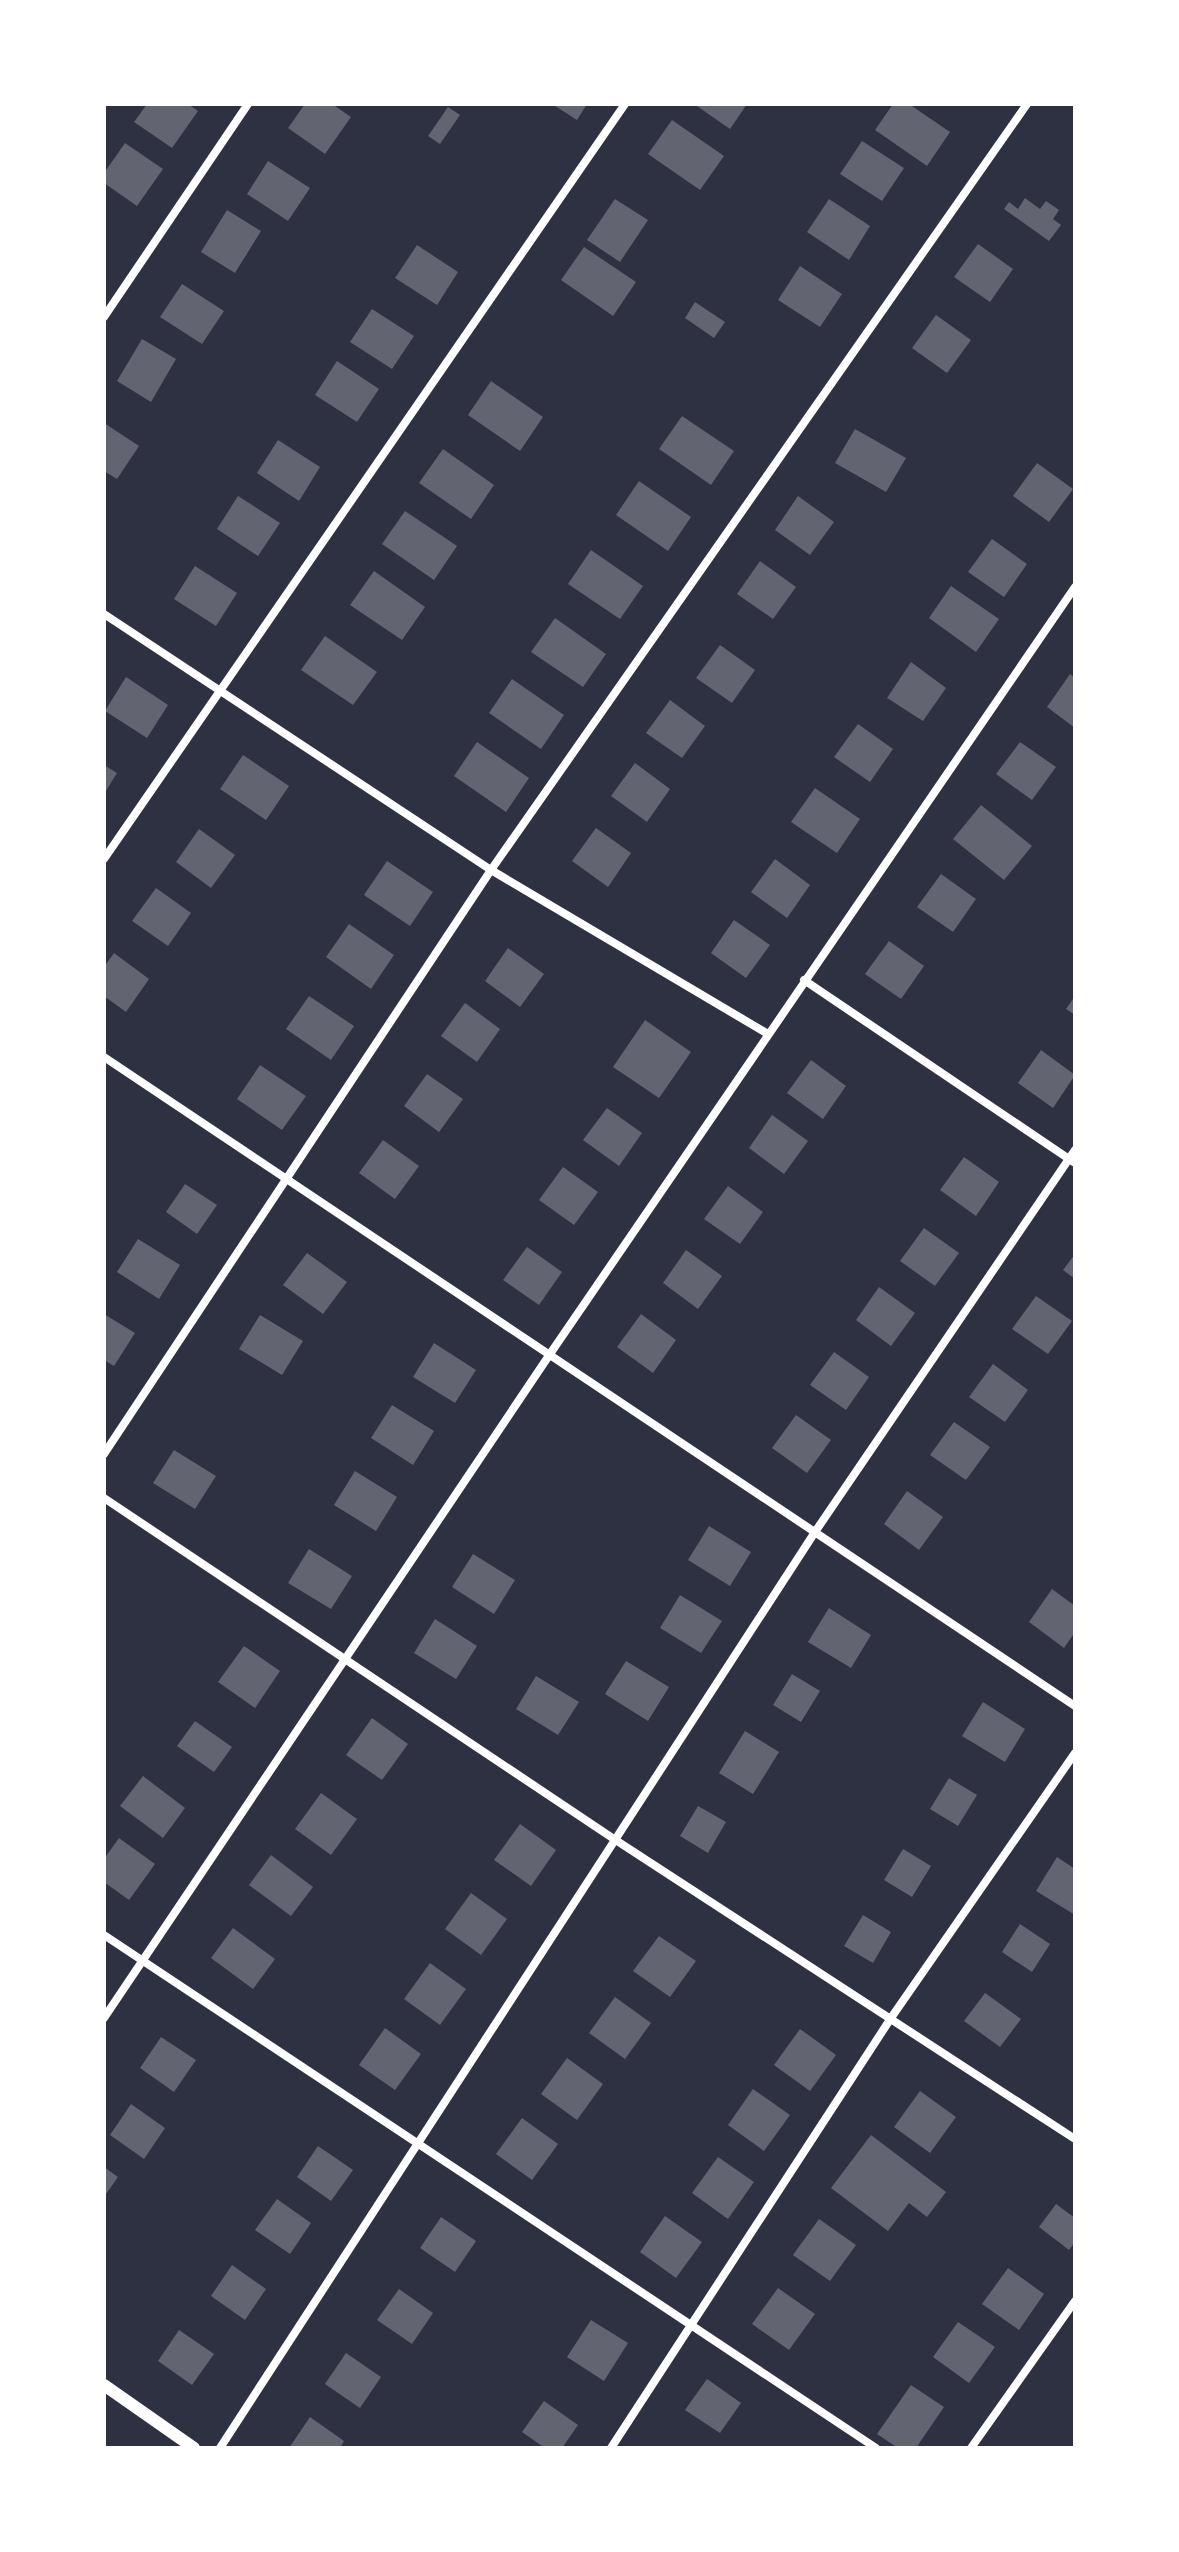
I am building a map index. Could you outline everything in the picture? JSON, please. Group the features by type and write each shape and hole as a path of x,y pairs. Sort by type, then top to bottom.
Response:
{"street":[{"path":"104,317 248,104"},
{"path":"104,859 625,104"},
{"path":"104,1454 491,870 1027,104"},
{"path":"104,2018 550,1354 1075,587"},
{"path":"104,614 491,870 768,1034"},
{"path":"220,2448 815,1532 1073,1157 804,980"},
{"path":"104,1057 1075,1706"},
{"path":"104,1498 614,1839 1075,2139"},
{"path":"611,2448 891,2018 1075,1753"},
{"path":"104,1935 876,2448"},
{"path":"971,2448 1075,2301"},
{"path":"104,2385 194,2448"}],"building":[{"path":"147,104 188,104 198,111 172,148 134,122"},
{"path":"305,104 332,104 351,117 325,154 288,128"},
{"path":"552,104 587,104 577,120"},
{"path":"694,104 747,104 730,129"},
{"path":"893,104 909,104 950,132 927,166 875,130"},
{"path":"448,107 460,115 440,144 428,136"},
{"path":"672,120 724,156 700,190 648,154"},
{"path":"862,141 904,168 882,201 840,174"},
{"path":"125,143 163,169 137,206 104,183 104,173"},
{"path":"268,161 310,188 288,221 247,194"},
{"path":"1025,198 1040,209 1046,201 1059,210 1053,219 1061,225 1049,241 1004,209 1009,202 1018,209"},
{"path":"615,199 648,220 620,262 587,240"},
{"path":"829,199 870,226 849,260 807,232"},
{"path":"227,210 261,231 235,273 201,252"},
{"path":"978,244 1013,269 990,302 954,277"},
{"path":"417,245 458,272 437,305 395,278"},
{"path":"584,247 636,282 613,316 561,280"},
{"path":"800,266 842,294 820,327 778,300"},
{"path":"182,284 224,311 202,344 160,317"},
{"path":"695,302 725,322 714,338 685,318"},
{"path":"372,309 414,336 392,369 350,342"},
{"path":"936,315 971,340 947,373 912,348"},
{"path":"142,339 176,359 151,402 117,381"},
{"path":"337,361 379,389 357,422 315,395"},
{"path":"491,381 543,417 520,451 468,415"},
{"path":"682,416 734,451 711,485 659,449"},
{"path":"104,423 139,446 117,479 104,471"},
{"path":"855,429 906,458 886,492 835,463"},
{"path":"278,440 320,467 299,501 257,473"},
{"path":"443,449 494,485 471,519 419,483"},
{"path":"1037,463 1073,489 1049,522 1013,496"},
{"path":"639,481 691,517 668,551 616,515"},
{"path":"238,496 280,523 258,556 217,529"},
{"path":"798,496 834,522 810,555 775,530"},
{"path":"405,511 457,546 434,580 382,544"},
{"path":"992,539 1027,564 1004,597 968,572"},
{"path":"591,550 643,586 620,619 568,584"},
{"path":"760,561 796,587 773,619 737,594"},
{"path":"195,566 237,593 216,626 174,599"},
{"path":"374,571 425,607 402,640 350,605"},
{"path":"951,586 999,619 976,652 929,618"},
{"path":"555,618 606,654 583,687 531,652"},
{"path":"325,636 377,672 353,705 301,670"},
{"path":"720,645 755,670 732,703 696,678"},
{"path":"911,662 946,688 923,721 887,698"},
{"path":"1070,674 1075,678 1075,728 1047,707"},
{"path":"126,677 168,705 147,738 105,711"},
{"path":"512,679 564,715 541,749 489,713"},
{"path":"670,700 705,726 682,758 646,733"},
{"path":"858,724 893,749 870,782 834,757"},
{"path":"477,742 529,778 506,812 454,776"},
{"path":"1020,742 1056,767 1032,800 996,774"},
{"path":"243,755 289,786 266,820 220,789"},
{"path":"635,763 670,789 647,822 611,796"},
{"path":"104,765 117,773 104,794"},
{"path":"815,788 860,819 837,853 791,822"},
{"path":"981,805 1032,846 1004,880 953,839"},
{"path":"596,828 631,853 608,887 572,861"},
{"path":"199,829 235,855 211,888 176,862"},
{"path":"775,859 810,885 787,918 751,892"},
{"path":"387,861 433,892 410,926 364,895"},
{"path":"941,874 976,899 953,932 917,907"},
{"path":"156,888 191,913 168,946 132,921"},
{"path":"734,920 770,945 746,978 711,953"},
{"path":"349,924 394,955 371,989 326,957"},
{"path":"889,941 924,966 901,999 865,974"},
{"path":"508,948 544,974 520,1007 485,981"},
{"path":"114,953 149,979 126,1012 104,996 104,967"},
{"path":"309,996 354,1026 331,1060 286,1029"},
{"path":"1075,996 1075,1015 1066,1009"},
{"path":"465,1003 500,1029 477,1062 441,1036"},
{"path":"645,1020 691,1052 659,1098 613,1067"},
{"path":"1041,1050 1075,1075 1053,1108 1018,1083"},
{"path":"811,1060 846,1086 823,1119 787,1093"},
{"path":"260,1065 306,1096 282,1130 237,1099"},
{"path":"427,1074 463,1099 439,1132 404,1106"},
{"path":"607,1108 642,1133 619,1166 583,1140"},
{"path":"772,1115 808,1141 784,1174 749,1148"},
{"path":"383,1140 419,1166 395,1199 359,1173"},
{"path":"964,1157 999,1182 976,1216 940,1190"},
{"path":"563,1167 598,1192 574,1225 539,1200"},
{"path":"185,1184 217,1205 197,1234 166,1212"},
{"path":"728,1186 763,1212 740,1244 704,1219"},
{"path":"924,1228 959,1253 935,1286 900,1261"},
{"path":"138,1239 180,1265 159,1299 117,1272"},
{"path":"527,1247 562,1272 539,1305 503,1280"},
{"path":"686,1250 722,1276 698,1309 663,1283"},
{"path":"307,1253 347,1282 323,1314 283,1285"},
{"path":"1075,1254 1075,1279 1063,1270"},
{"path":"879,1287 915,1313 891,1346 856,1320"},
{"path":"1036,1296 1072,1321 1048,1354 1012,1329"},
{"path":"104,1314 135,1333 114,1366 104,1360"},
{"path":"641,1314 676,1340 653,1373 617,1347"},
{"path":"260,1315 303,1341 282,1375 239,1349"},
{"path":"434,1343 476,1370 455,1403 413,1377"},
{"path":"834,1352 869,1377 846,1410 810,1385"},
{"path":"993,1364 1028,1390 1005,1422 969,1397"},
{"path":"392,1405 434,1431 413,1465 371,1438"},
{"path":"796,1415 831,1440 807,1473 772,1448"},
{"path":"954,1422 990,1447 966,1480 930,1455"},
{"path":"174,1450 216,1476 195,1509 153,1483"},
{"path":"355,1471 397,1497 376,1531 334,1505"},
{"path":"907,1491 943,1517 919,1550 884,1524"},
{"path":"709,1526 751,1552 730,1586 688,1560"},
{"path":"309,1549 352,1576 331,1609 288,1583"},
{"path":"473,1554 515,1580 494,1614 452,1587"},
{"path":"1052,1589 1075,1606 1075,1632 1064,1648 1029,1622"},
{"path":"680,1595 722,1621 701,1653 660,1628"},
{"path":"829,1608 871,1635 851,1668 808,1642"},
{"path":"435,1619 477,1646 456,1679 414,1653"},
{"path":"244,1646 280,1671 255,1708 218,1682"},
{"path":"626,1661 669,1687 648,1721 605,1694"},
{"path":"792,1674 820,1691 801,1722 773,1705"},
{"path":"536,1676 579,1702 558,1735 516,1709"},
{"path":"983,1702 1025,1729 1005,1762 962,1736"},
{"path":"372,1718 408,1744 382,1780 346,1755"},
{"path":"195,1721 232,1747 214,1772 177,1746"},
{"path":"745,1731 779,1752 753,1794 719,1773"},
{"path":"143,1776 185,1808 163,1838 120,1806"},
{"path":"949,1778 977,1795 958,1826 930,1809"},
{"path":"321,1793 357,1819 331,1855 295,1829"},
{"path":"698,1806 726,1822 708,1853 680,1836"},
{"path":"520,1824 556,1850 531,1886 494,1860"},
{"path":"119,1838 155,1864 129,1900 104,1882 104,1859"},
{"path":"903,1849 931,1866 912,1897 884,1880"},
{"path":"271,1855 313,1887 291,1916 249,1885"},
{"path":"1057,1857 1075,1869 1075,1915 1036,1891"},
{"path":"471,1893 507,1919 481,1955 445,1929"},
{"path":"863,1915 891,1932 873,1963 844,1946"},
{"path":"1020,1924 1050,1944 1032,1972 1002,1952"},
{"path":"233,1928 275,1959 253,1989 211,1958"},
{"path":"659,1936 696,1961 670,1997 633,1971"},
{"path":"430,1963 466,1989 440,2025 404,1999"},
{"path":"985,1993 1021,2019 1000,2047 964,2021"},
{"path":"615,1997 651,2023 625,2059 589,2033"},
{"path":"385,2028 421,2054 395,2090 359,2065"},
{"path":"800,2029 836,2055 810,2091 774,2065"},
{"path":"161,2037 196,2060 174,2092 140,2068"},
{"path":"567,2058 603,2084 577,2120 541,2094"},
{"path":"753,2089 790,2115 764,2151 728,2125"},
{"path":"920,2091 956,2117 930,2153 894,2127"},
{"path":"131,2104 165,2128 144,2159 110,2135"},
{"path":"522,2118 558,2144 532,2180 496,2154"},
{"path":"871,2135 946,2192 927,2217 909,2203 888,2231 831,2188"},
{"path":"318,2146 353,2170 331,2201 297,2177"},
{"path":"718,2157 754,2182 728,2219 692,2193"},
{"path":"104,2167 118,2177 104,2197"},
{"path":"277,2199 311,2223 290,2254 255,2230"},
{"path":"1056,2204 1075,2218 1075,2242 1069,2250 1039,2227"},
{"path":"665,2216 702,2242 676,2278 640,2252"},
{"path":"441,2217 476,2241 455,2272 420,2248"},
{"path":"819,2219 856,2245 830,2281 793,2255"},
{"path":"232,2265 266,2289 245,2320 211,2296"},
{"path":"1008,2268 1044,2294 1019,2330 982,2304"},
{"path":"778,2288 815,2314 789,2350 752,2324"},
{"path":"399,2289 433,2313 412,2344 377,2320"},
{"path":"591,2320 628,2343 604,2381 567,2357"},
{"path":"958,2322 995,2347 969,2383 933,2357"},
{"path":"179,2330 214,2354 192,2385 158,2361"},
{"path":"346,2353 381,2377 360,2408 325,2384"},
{"path":"707,2379 741,2403 720,2433 685,2410"},
{"path":"911,2385 944,2407 916,2448 898,2448 877,2434"},
{"path":"544,2401 578,2425 562,2448 545,2448 522,2432"},
{"path":"310,2417 344,2441 340,2448 289,2448"}]}
